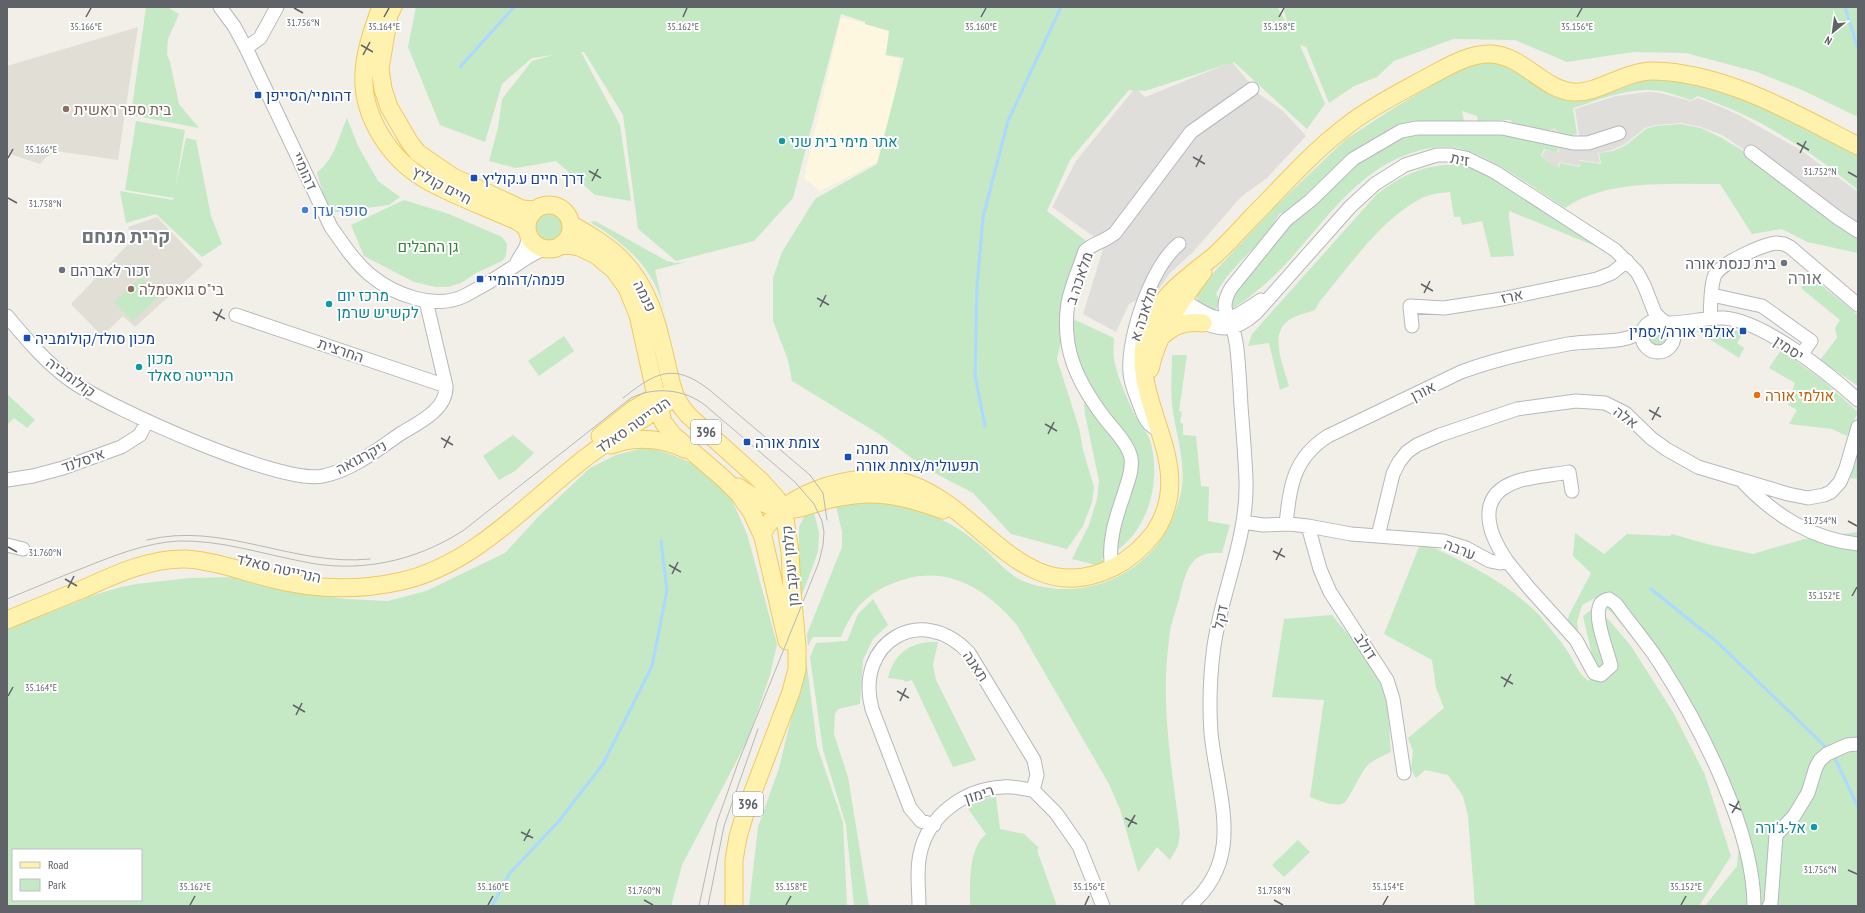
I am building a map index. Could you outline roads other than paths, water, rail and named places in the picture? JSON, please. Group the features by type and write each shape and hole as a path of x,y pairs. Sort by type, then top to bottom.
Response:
{"main road":[{"name":"חיים קוליץ","path":"381,7 374,27 364,71 365,95 373,122 380,134 406,166 428,181 517,221 528,232"},
{"name":"חיים קוליץ","path":"393,7 390,15 380,69 383,89 389,107 410,143 423,157 453,177 522,209 535,210"},
{"path":"1146,386 1159,338 1176,300 1181,282 1216,254 1344,127 1385,101 1463,60 1483,54 1504,56 1513,59 1554,86 1568,92 1584,92 1627,75 1653,71 1714,81 1734,87 1858,146"},
{"path":"546,205 556,206 565,212 571,224 570,234 562,244 555,248 545,249 535,244 528,232 528,220 535,210 546,205"},
{"name":"פנמה","path":"571,224 594,238 618,256 642,286 655,318 675,397"},
{"name":"פנמה","path":"562,244 579,247 599,257 614,270 627,288 638,315 658,402"},
{"path":"724,479 763,502 782,509 799,509 845,496 866,494 885,495 908,499 954,514 972,524 1014,560 1035,571 1046,575 1070,578 1098,574 1126,560 1144,545 1158,527 1169,498 1170,470 1160,430 1146,386 1143,361 1146,336 1155,312 1176,300"},
{"path":"1159,338 1171,328 1181,323 1203,322"},
{"name":"הנרייטה סאלד","path":"7,609 113,565 150,553 168,550 211,552 296,575 318,579 372,579 416,568 433,562 468,542 578,452 634,409 675,397"},
{"name":"קלמן יעקב מן","path":"675,397 686,413 761,481 777,499 782,509 788,530 798,659 795,678 786,706 746,810 738,837 734,860 734,906"},
{"name":"הנרייטה סאלד","path":"7,620 129,570 158,562 184,559 212,562 279,581 329,589 376,586 404,581 431,572 475,547 589,455 658,402"},
{"name":"קלמן יעקב מן","path":"658,402 663,422 668,430 724,479 746,503 762,534 782,612 789,652 790,679 786,706"},
{"path":"589,455 614,444 642,439 669,442 696,455"},
{"path":"762,534 769,522 782,509"}],"street":[{"name":"דהומיי","path":"220,7 234,26 246,48 331,227 346,250 370,275 385,285 426,301"},
{"path":"246,48 260,38 277,7"},
{"name":"מלאכה ב","path":"1112,568 1110,557 1113,534 1118,511 1130,474 1131,458 1126,448 1079,381 1071,359 1067,336 1068,302 1085,251 1090,246 1106,240 1115,233 1191,132 1252,88"},
{"name":"דקל","path":"1189,906 1211,882 1218,867 1223,850 1224,813 1211,732 1211,680 1219,616 1243,522 1246,481 1237,351 1225,304 1231,288 1286,220 1311,200 1353,160 1401,131 1424,127 1502,128 1573,143 1588,143 1619,133"},
{"path":"1751,152 1838,218 1858,231"},
{"name":"זית","path":"1176,300 1203,322 1216,328 1231,323 1237,315 1273,293 1350,207 1375,184 1405,165 1437,155 1451,155 1466,158 1495,172 1609,246 1627,261 1641,278 1655,313 1665,322"},
{"path":"513,267 525,249 528,232"},
{"path":"1710,318 1714,277 1719,269 1769,244 1778,243 1788,246 1858,304"},
{"name":"מלאכה א","path":"1160,430 1152,428 1141,409 1130,375 1131,353 1136,324 1160,266 1170,251 1179,244"},
{"path":"446,386 426,301 458,299 532,255 545,249"},
{"name":"ארז","path":"1412,326 1410,306 1444,308 1597,279 1612,272 1627,261"},
{"path":"1712,295 1762,306 1811,341 1801,355"},
{"name":"זית","path":"1645,328 1650,312 1650,299"},
{"path":"1176,300 1213,317 1231,323"},
{"name":"החרצית","path":"236,315 446,386"},
{"name":"קולומביה","path":"7,316 38,353 72,381 83,389 148,421"},
{"name":"יסמין","path":"1674,337 1687,325 1710,318"},
{"name":"יסמין","path":"1665,322 1710,318 1729,319 1749,324 1801,355 1828,374 1858,400"},
{"path":"1654,321 1665,322 1671,328 1674,337 1672,344 1665,350 1656,352 1647,347 1643,338 1645,328 1654,321"},
{"name":"אורן","path":"1286,524 1290,493 1299,465 1310,449 1328,436 1462,372 1484,364 1569,344 1622,339 1636,335 1645,328"},
{"name":"אורן","path":"1622,339 1647,347"},
{"name":"ניקרגואה","path":"148,421 221,451 279,471 298,476 323,476 357,462 425,419 438,408 444,399 446,386"},
{"name":"אלה","path":"1378,536 1395,470 1401,459 1411,448 1432,438 1506,412 1535,406 1582,401 1594,401 1610,405 1625,413 1651,438 1673,454 1698,467 1799,497 1817,497 1824,495 1836,487 1842,478 1858,427"},
{"name":"איסלנד","path":"7,480 33,476 63,468 121,447 140,435 148,421"},
{"name":"ערבה","path":"1243,522 1266,526 1286,524 1308,526 1351,534 1444,540 1466,548 1490,561 1500,563 1507,561 1497,545 1489,524 1490,506 1497,493 1510,484 1524,479 1569,472 1572,492"},
{"path":"1742,481 1766,502 1804,529 1834,541 1858,544"},
{"name":"דולב","path":"1308,526 1320,569 1330,592 1387,680 1393,699 1404,773"},
{"path":"7,545 24,549"},
{"path":"1507,561 1523,582 1576,640 1594,673 1601,675 1611,666 1598,616 1599,607 1603,601 1610,599 1616,604 1661,664 1708,749 1730,800 1743,839 1752,878 1754,906"},
{"name":"תאנה","path":"934,825 921,821 910,808 872,709 869,693 869,676 878,654 889,642 905,633 924,631 941,634 957,642 969,653 1034,760 1037,775 1033,790"},
{"path":"1768,906 1771,903 1776,835 1794,816 1808,793 1820,760 1827,754 1847,745 1858,744"},
{"name":"רימון","path":"934,825 950,806 977,791 1004,787 1033,790"},
{"path":"1033,790 1056,813 1079,846 1103,906"},
{"path":"919,906 918,874 920,853 928,834 934,825"}],"waterway":[{"path":"460,67 514,7"},
{"path":"985,426 975,375 977,287 983,217 1008,121 1061,7"},
{"path":"1845,7 1858,49"},
{"path":"492,906 510,873 559,821 603,764 652,666 667,590 661,541"},
{"path":"1651,589 1717,642 1829,750"},
{"path":"1833,754 1858,807"}],"tram line":[{"path":"623,398 646,381 656,376 666,374 687,376 699,383 712,392 810,475 823,493 827,520"},
{"path":"7,599 118,555 141,547 166,542 194,541 224,545 321,565 364,565 406,557 426,550 464,530 631,398 640,394 660,391 670,391 689,396 706,406 795,482 814,504 822,521 824,532 819,562 738,763 717,822 699,906"},
{"path":"147,540 175,536 203,536 231,540 314,557 342,560 370,559"},
{"path":"708,906 724,826 758,729"}],"place":[{"name":"דהומיי/הסייפן","path":"258,95"},
{"name":"בית ספר ראשית","path":"66,109"},
{"name":"אתר מימי בית שני","path":"782,141"},
{"name":"דרך חיים ע.קוליץ","path":"474,178"},
{"name":"סופר עדן","path":"305,210"},
{"name":"בית כנסת אורה","path":"1784,263"},
{"name":"זכור לאברהם","path":"62,270"},
{"name":"פנמה/דהומיי","path":"480,279"},
{"name":"בי\"ס גואטמלה","path":"131,289"},
{"name":"מרכז יום לקשיש שרמן","path":"329,304"},
{"name":"אולמי אורה/יסמין","path":"1743,331"},
{"name":"מכון סולד/קולומביה","path":"27,338"},
{"name":"מכון הנרייטה סאלד","path":"139,367"},
{"name":"אולמי אורה","path":"1757,395"},
{"name":"צומת אורה","path":"747,442"},
{"name":"תחנה תפעולית/צומת אורה","path":"848,457"},
{"name":"אל-ג'ורה","path":"1814,827"}],"district":[{"name":"קרית מנחם","path":"126,236"},
{"name":"אורה","path":"1805,278"}],"park label":[{"name":"גן החבלים","path":"428,246"}]}
